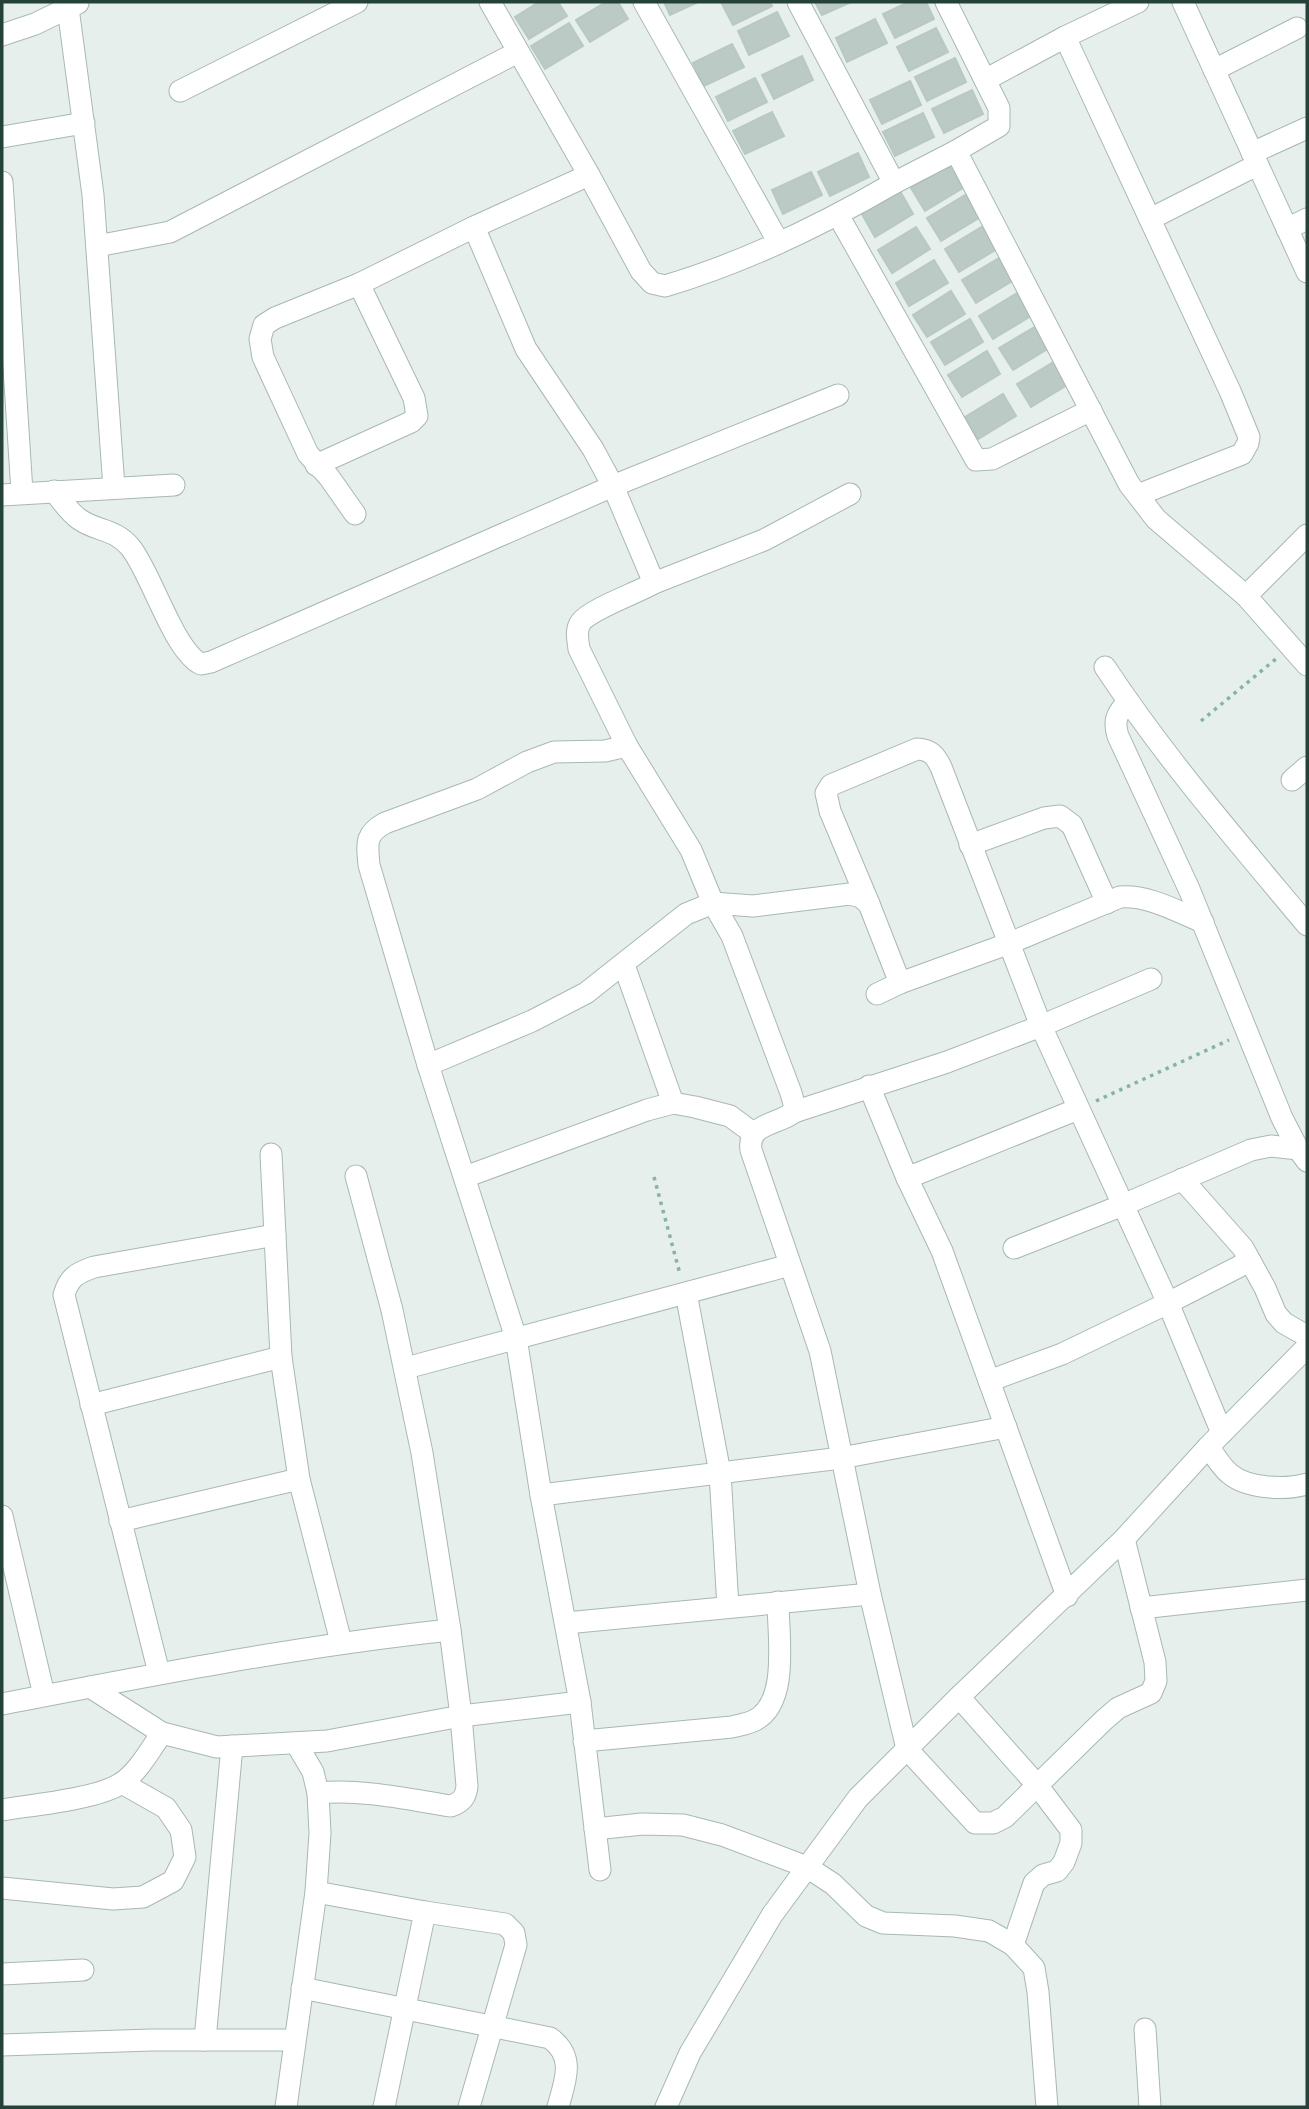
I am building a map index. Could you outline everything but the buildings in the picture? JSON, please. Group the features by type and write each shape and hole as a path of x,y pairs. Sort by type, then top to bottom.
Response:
{"street":[{"path":"180,91 357,2"},
{"path":"490,2 641,271 652,283 665,286 779,243 838,215 999,125 999,108 946,2"},
{"path":"644,2 779,243"},
{"path":"798,2 894,183"},
{"path":"985,80 1138,2"},
{"path":"1183,2 1307,272"},
{"path":"2,35 35,24 74,5 93,195 114,488"},
{"path":"1214,70 1297,28"},
{"path":"1065,37 1249,437 1242,454 1138,495"},
{"path":"97,246 170,232 518,52"},
{"path":"2,137 84,123"},
{"path":"1150,219 1307,128"},
{"path":"956,151 1129,484 1156,519 1300,639 1307,665"},
{"path":"355,514 330,477 308,454 269,369 260,339 264,325 359,284 589,175"},
{"path":"2,182 12,494 174,485"},
{"path":"838,215 976,460 992,459 1091,410"},
{"path":"1287,229 1307,219"},
{"path":"474,228 526,349 593,449 613,486 654,583"},
{"path":"316,465 411,422 417,416 414,398 359,284"},
{"path":"54,491 81,521 114,532 130,546 185,651 201,664 211,662 613,486 838,395"},
{"path":"794,1112 791,1093 737,950 713,903 691,850 627,746 589,671 579,649 577,634 579,623 591,614 654,583 764,540 850,494"},
{"path":"1246,596 1307,535"},
{"path":"1105,667 1128,701 1225,826 1307,925"},
{"path":"1128,701 1117,714 1114,724 1118,736 1203,922 1282,1118 1302,1155"},
{"path":"600,1870 580,1702 541,1495 516,1338 428,1065 369,864 367,848 374,829 385,823 477,789 527,762 554,752 606,751 627,746"},
{"path":"900,983 826,802 825,793 831,785 917,749 928,749 941,767 1041,1026 1168,1303 1229,1474 1244,1482 1272,1486 1307,1484"},
{"path":"970,845 1044,818 1060,816 1072,825 1107,903"},
{"path":"428,1065 532,1021 586,993 686,914 713,903 753,906 850,894 861,897 869,904"},
{"path":"877,994 1120,897 1136,896 1203,922"},
{"path":"624,965 673,1103"},
{"path":"1124,1539 1154,1661 1156,1681 1151,1693 1111,1714 1005,1816 993,1823 975,1823 907,1749 870,1594 820,1351 749,1141 753,1133 762,1127 788,1118 794,1112 947,1062 1151,979"},
{"path":"869,1086 907,1178 942,1251 1067,1596"},
{"path":"465,1177 673,1103 730,1116 753,1133"},
{"path":"907,1178 1078,1109"},
{"path":"1014,1248 1251,1150 1271,1146 1302,1155"},
{"path":"271,1154 281,1357 299,1479 341,1642"},
{"path":"318,1793 346,1791 451,1806 466,1796 467,1786 450,1630 422,1453 406,1368 356,1176"},
{"path":"1182,1179 1243,1248 1276,1314 1284,1323 1307,1336"},
{"path":"159,1673 64,1295 68,1281 78,1272 94,1267 275,1235"},
{"path":"989,1381 1062,1354 1250,1261"},
{"path":"406,1368 790,1265"},
{"path":"685,1293 720,1473 729,1607"},
{"path":"666,2107 690,2053 772,1915 858,1798 1124,1539 1215,1440 1307,1347"},
{"path":"92,1405 281,1357"},
{"path":"541,1495 841,1458 1006,1427"},
{"path":"120,1521 299,1479"},
{"path":"2,1516 44,1695"},
{"path":"1141,1608 1307,1590"},
{"path":"566,1623 870,1594"},
{"path":"584,1741 732,1727 755,1721 773,1704 778,1685 778,1602"},
{"path":"2,1704 159,1673 341,1642 450,1630"},
{"path":"89,1687 162,1733 217,1747 327,1741 461,1716 580,1702"},
{"path":"959,1697 1037,1785 1071,1830 1071,1843 1064,1862 1057,1871 1043,1875 1034,1883 1013,1945"},
{"path":"2,1811 104,1792 122,1783 162,1733"},
{"path":"286,2107 316,1892 320,1833 318,1793 313,1772 296,1743"},
{"path":"205,2040 232,1746"},
{"path":"2,1888 113,1899 143,1897 173,1881 185,1857 181,1830 166,1808 122,1783"},
{"path":"595,1829 642,1824 683,1825 722,1835 807,1867 833,1884 866,1916 883,1923 956,1926 989,1931 1013,1945 1034,1968 1047,2107"},
{"path":"316,1892 505,1924 514,1933 516,1945 469,2107"},
{"path":"384,2107 425,1912"},
{"path":"2,1974 83,1970"},
{"path":"302,1988 550,2038 561,2046 566,2058 566,2076 558,2107"},
{"path":"1145,2029 1150,2107"},
{"path":"2,2045 294,2040"}],"path":[{"path":"1201,721 1300,639"},
{"path":"1078,1109 1248,1031"},
{"path":"654,1177 685,1293"}]}
